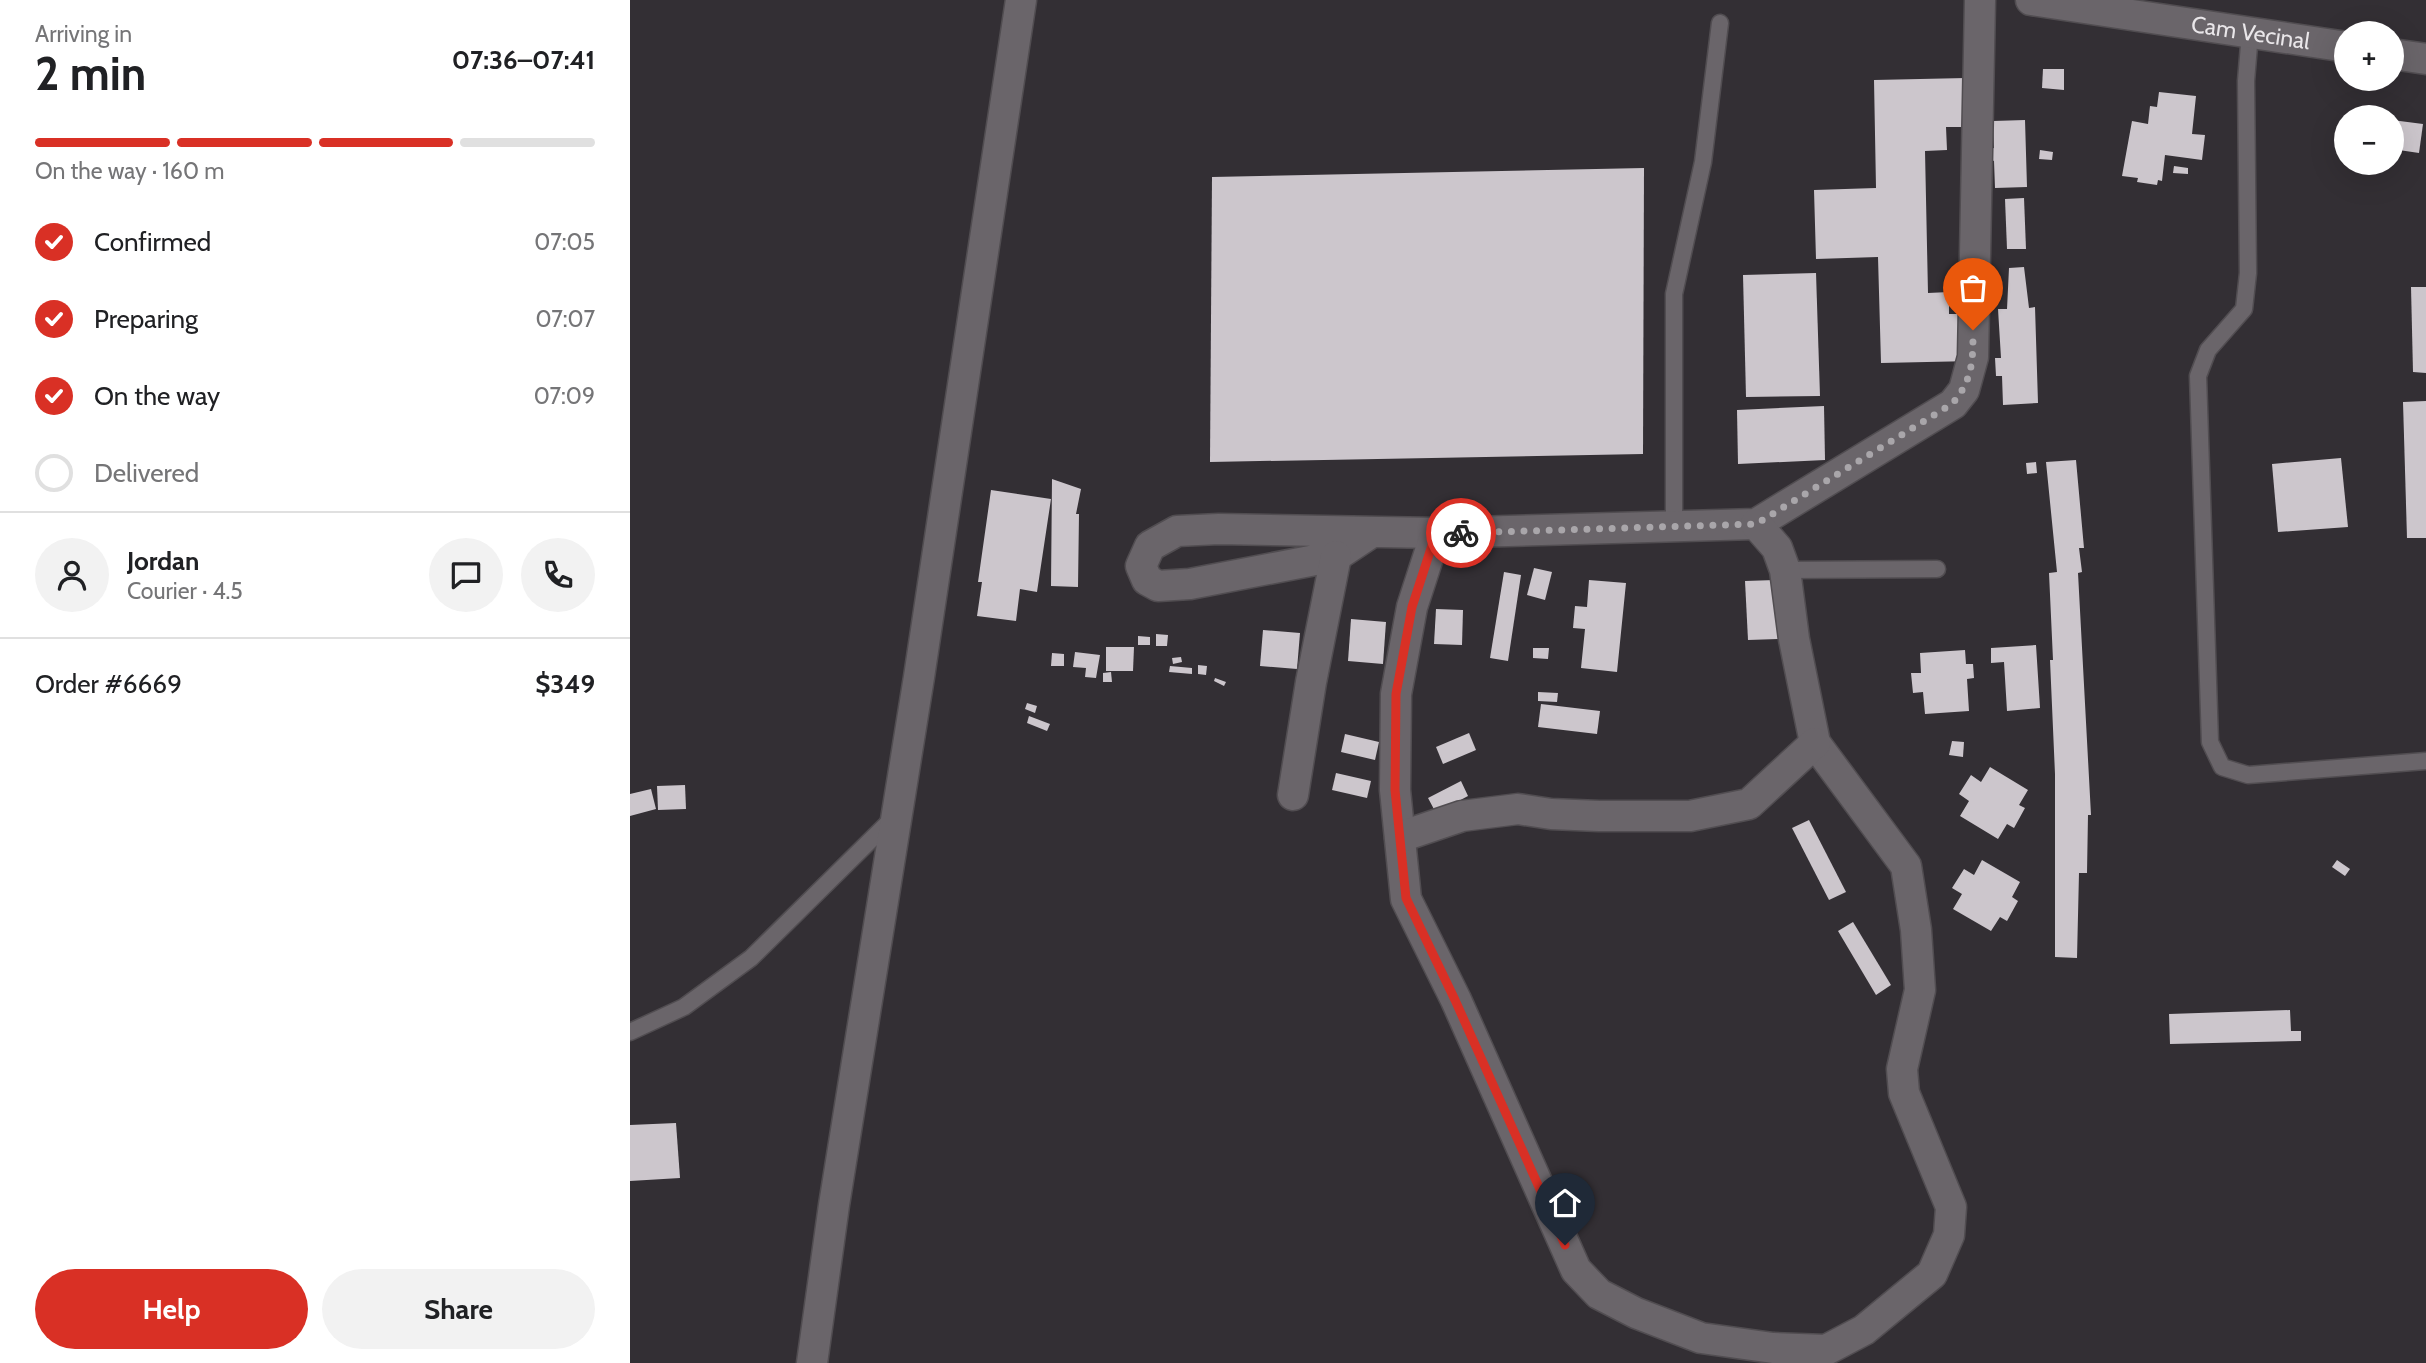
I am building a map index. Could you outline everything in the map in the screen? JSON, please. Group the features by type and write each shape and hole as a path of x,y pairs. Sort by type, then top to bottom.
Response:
{"street":[{"path":"812,1363 834,1205 897,815 1021,0"},
{"path":"1372,532 1336,556 1190,584 1158,586 1147,580 1141,566 1150,546 1177,531 1219,528 1436,533 1756,524 1952,404 1964,390 1973,357 1980,0"},
{"name":"Cam Vecinal","path":"2031,0 2334,45"},
{"path":"2404,56 2426,60"},
{"path":"1436,533 1412,607 1396,694 1395,790 1406,898 1455,1000 1576,1270 1599,1294 1636,1313 1702,1338 1773,1348 1826,1350 1864,1330 1932,1274 1949,1235 1951,1207 1904,1094 1902,1069 1920,990 1916,930 1906,866 1815,743 1794,639 1785,570 1777,548 1756,524"},
{"path":"1293,795 1311,682 1336,556"},
{"path":"1400,838 1462,816 1518,809 1551,814 1599,816 1690,816 1749,804 1815,743"}],"lane":[{"path":"1674,526 1674,294 1703,162 1720,23"},
{"path":"2250,33 2246,81 2248,273 2244,309 2208,350 2198,376 2210,742 2222,767 2248,775 2426,761"},
{"path":"1785,570 1937,569"},
{"path":"630,1032 684,1007 751,958 897,815"}],"building":[{"path":"2043,69 2064,69 2064,90 2042,88"},
{"path":"1966,78 1967,127 1946,127 1947,150 1925,151 1928,293 1949,292 1949,314 1972,314 1973,361 1881,363 1878,257 1816,259 1814,190 1876,188 1874,80"},
{"path":"2159,92 2196,96 2192,134 2205,135 2202,160 2165,155 2162,181 2158,180 2157,185 2122,176 2132,121 2148,124 2150,106 2157,107"},
{"path":"2025,120 2027,187 1995,188 1994,161 1988,159 1989,149 1994,148 1993,121"},
{"path":"2404,122 2423,124 2419,153 2404,151"},
{"path":"2040,150 2053,152 2052,160 2039,159"},
{"path":"2174,166 2188,168 2188,174 2173,173"},
{"path":"1644,168 1643,454 1210,462 1212,177"},
{"path":"2024,198 2026,249 2007,249 2005,199"},
{"path":"2024,267 2029,308 2035,307 2038,403 2003,405 2002,376 1996,376 1995,358 2001,358 1998,309 2007,309 2009,268"},
{"path":"1816,273 1820,396 1746,397 1743,275"},
{"path":"2411,287 2426,287 2426,373 2413,372"},
{"path":"2426,401 2426,538 2407,538 2403,402"},
{"path":"1824,406 1825,460 1738,464 1737,410"},
{"path":"2341,458 2348,527 2278,532 2272,464"},
{"path":"2076,460 2084,548 2079,548 2082,572 2078,573 2091,815 2088,815 2087,873 2079,873 2077,958 2055,957 2055,774 2049,573 2057,572 2046,462"},
{"path":"2036,462 2037,473 2027,474 2026,463"},
{"path":"1052,479 1081,489 1076,514 1079,514 1078,587 1051,586"},
{"path":"991,490 1051,499 1037,592 1020,589 1016,621 977,616 982,582 978,582"},
{"path":"1534,568 1552,572 1545,600 1527,595"},
{"path":"1504,572 1521,575 1508,661 1490,658"},
{"path":"1589,580 1626,583 1617,672 1581,668 1585,629 1573,628 1575,606 1587,607"},
{"path":"1775,580 1778,639 1748,640 1745,581"},
{"path":"1436,609 1463,610 1462,645 1434,644"},
{"path":"1351,619 1386,622 1383,664 1348,661"},
{"path":"1263,630 1300,633 1297,669 1260,666"},
{"path":"1156,634 1168,635 1167,646 1156,646"},
{"path":"1138,636 1150,637 1150,645 1138,645"},
{"path":"2036,645 2040,708 2007,711 2004,662 1991,663 1991,648"},
{"path":"1106,647 1134,647 1133,671 1106,671"},
{"path":"1533,648 1549,648 1548,659 1533,658"},
{"path":"1965,650 1966,664 1973,664 1974,678 1967,679 1969,711 1925,714 1923,692 1913,693 1911,673 1921,673 1920,653"},
{"path":"1075,652 1100,655 1096,678 1085,677 1086,668 1073,667"},
{"path":"1052,653 1064,654 1064,666 1051,666"},
{"path":"1181,657 1182,662 1173,664 1172,658"},
{"path":"1198,665 1207,666 1206,675 1198,674"},
{"path":"1170,666 1192,668 1192,674 1169,672"},
{"path":"1111,672 1112,682 1103,682 1103,673"},
{"path":"1215,678 1226,682 1224,686 1214,681"},
{"path":"1538,692 1558,693 1557,702 1538,701"},
{"path":"1027,703 1037,706 1035,713 1025,709"},
{"path":"1541,704 1600,711 1597,734 1538,727"},
{"path":"1029,716 1050,724 1047,731 1027,723"},
{"path":"1469,733 1476,750 1443,764 1436,747"},
{"path":"1345,734 1379,742 1375,760 1341,752"},
{"path":"1952,741 1964,742 1963,757 1949,755"},
{"path":"1990,767 2028,790 2019,805 2025,808 2014,828 2007,824 1998,839 1960,816 1969,801 1959,794 1971,775 1981,782"},
{"path":"1336,773 1371,781 1367,798 1332,790"},
{"path":"1461,781 1468,796 1436,813 1428,798"},
{"path":"685,785 686,809 658,810 657,786"},
{"path":"651,789 656,809 630,816 630,794"},
{"path":"1809,820 1846,892 1829,900 1792,828"},
{"path":"1982,860 2020,882 2012,897 2018,901 2007,921 2000,917 1991,931 1953,909 1962,894 1952,888 1964,869 1974,875"},
{"path":"2337,860 2350,869 2345,876 2332,867"},
{"path":"1853,922 1891,985 1876,995 1838,931"},
{"path":"2290,1010 2291,1031 2301,1031 2301,1041 2170,1044 2169,1014"},
{"path":"676,1123 680,1178 630,1181 630,1125"}],"way so far":[{"path":"1461,533 1756,524 1952,404 1964,390 1970,374 1973,330"}],"route":[{"path":"1461,533 1436,533 1412,607 1402,654 1396,694 1395,790 1406,898 1565,1245"}]}
